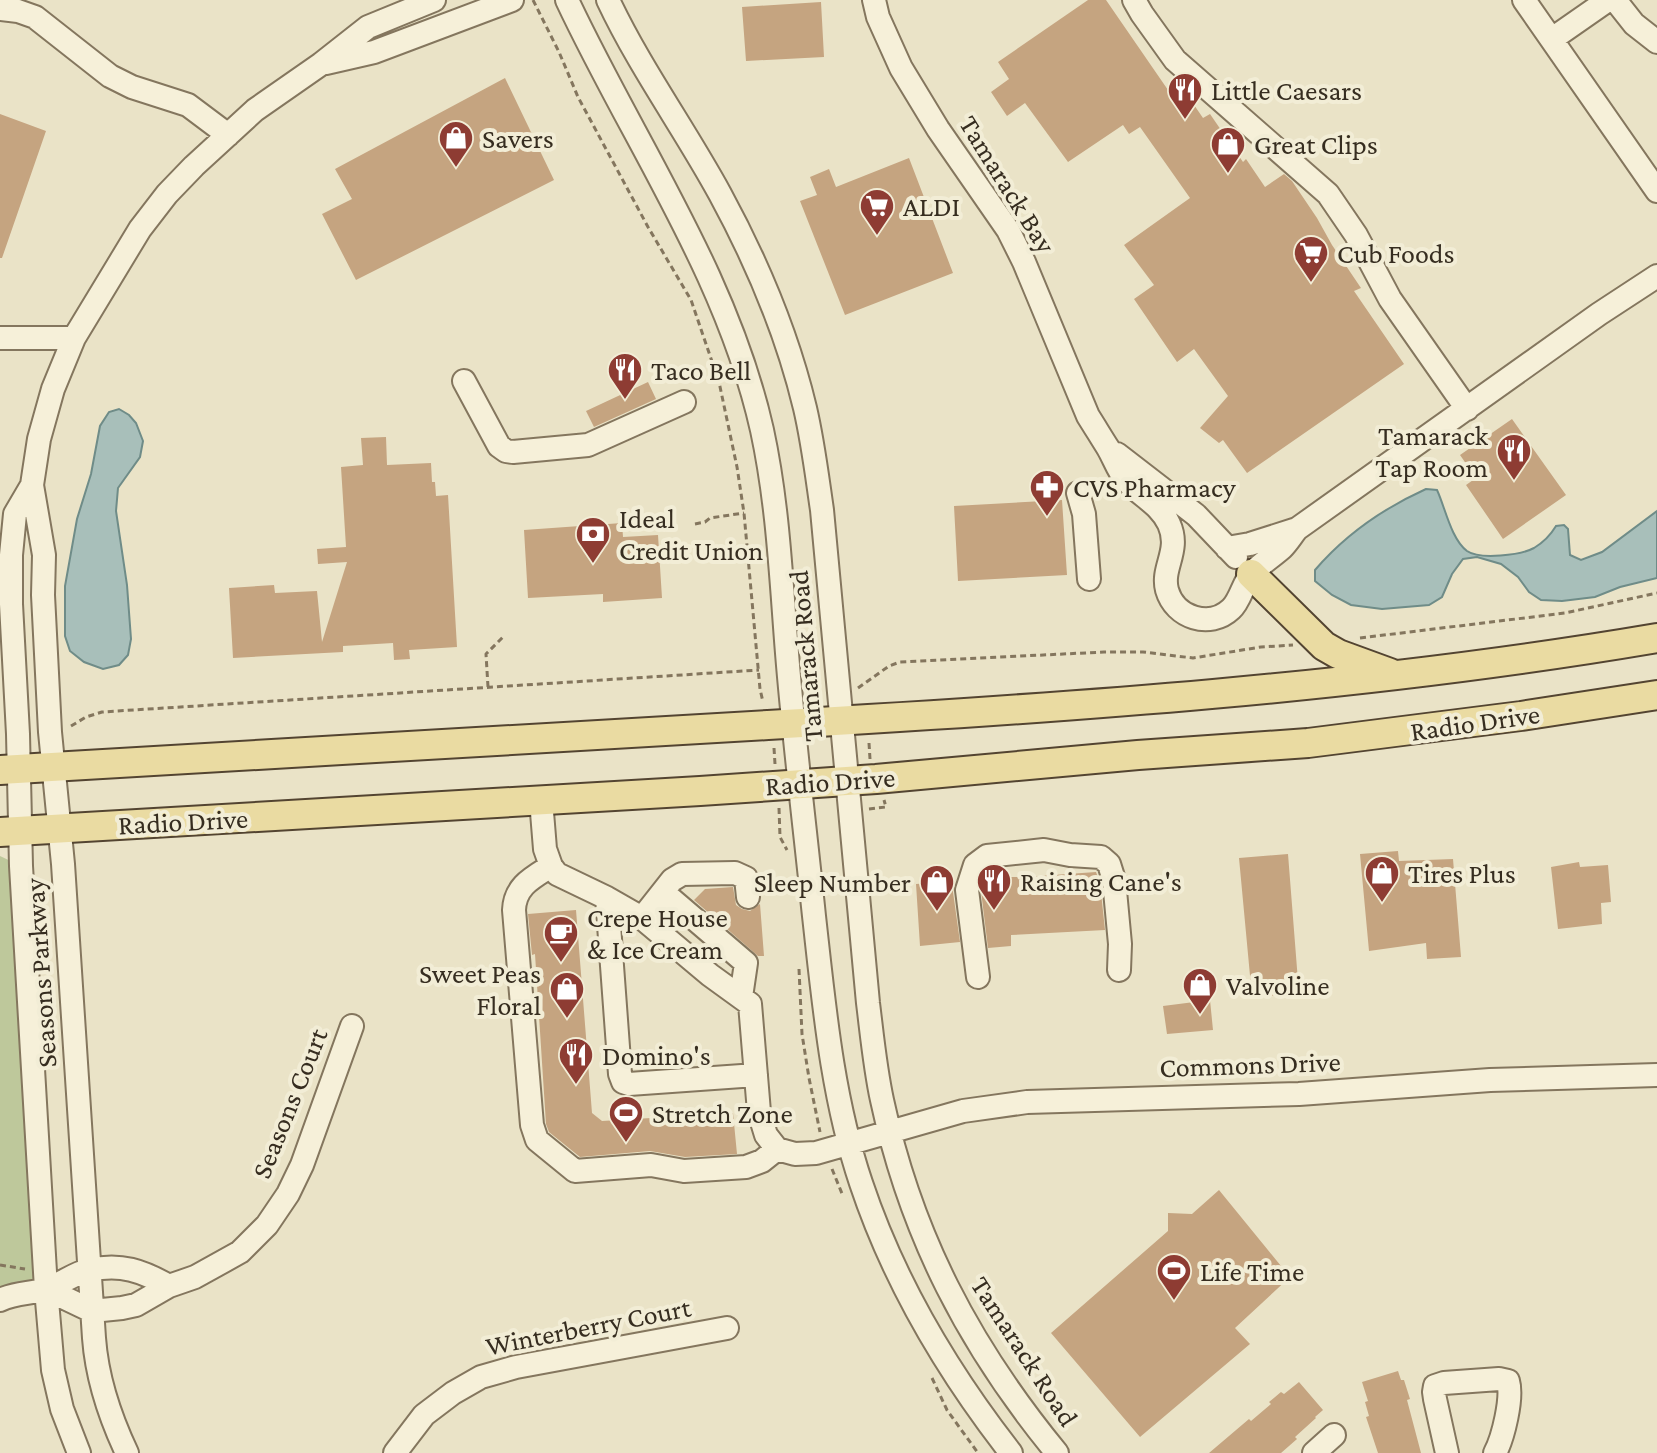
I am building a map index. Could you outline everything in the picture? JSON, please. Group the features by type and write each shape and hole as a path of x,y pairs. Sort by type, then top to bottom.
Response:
{"main road":[{"path":"1251,574 1328,649 1399,676"},
{"name":"Radio Drive","path":"9,770 1070,707 1399,676 1657,638"},
{"name":"Radio Drive","path":"10,831 876,779 1308,743 1657,695"}],"street":[{"name":"Seasons Parkway","path":"127,1453 103,1397 96,1362 88,1270 53,767 43,595 44,555 32,485 39,439 53,389 74,338 140,229 167,194 255,110 368,27 434,0"},
{"name":"Seasons Parkway","path":"321,64 374,52 512,0"},
{"name":"Tamarack Road","path":"567,0 606,81 696,246 742,358 760,425 774,494 781,724 789,785 830,1052 849,1143 861,1183 914,1308 970,1398 1011,1453"},
{"name":"Tamarack Road","path":"608,0 636,56 699,157 740,231 772,303 793,364 805,409 818,485 853,720 846,781 874,1053 890,1132 930,1254 960,1313 1007,1388 1057,1453"},
{"name":"Tamarack Bay","path":"874,0 878,17 901,68 938,129 1008,230 1088,416 1125,479 1166,519 1172,532 1174,549 1167,576 1167,588 1173,602 1185,615 1198,619 1215,618 1233,608 1251,574 1196,515 1107,446"},
{"path":"1134,0 1175,60 1328,194 1356,235 1390,299 1467,409"},
{"path":"1524,0 1657,191"},
{"path":"1552,39 1608,0"},
{"path":"1615,0 1634,24 1657,42"},
{"path":"0,9 35,17 110,76 132,87 188,105 228,135"},
{"path":"1227,548 1297,529 1657,276"},
{"path":"0,338 74,338"},
{"path":"464,381 499,446 513,452 588,445 684,402"},
{"name":"Seasons Parkway","path":"32,485 15,514 11,555 10,831 53,1370 62,1409 79,1453"},
{"path":"1078,493 1084,514 1089,579"},
{"path":"1251,574 1285,546 1297,529"},
{"path":"541,800 545,849 557,874 642,918 750,1004 759,1112 763,1127 777,1149 762,1161 746,1167 680,1171 651,1165 579,1171 572,1170 537,1140 532,1125 514,903 522,886 551,866"},
{"path":"978,977 967,890 975,865 987,856 1044,850 1101,857 1109,864 1114,880 1120,944 1119,970"},
{"path":"642,918 672,880 682,874 735,873 746,878 748,897"},
{"path":"663,892 746,963 741,997"},
{"path":"607,898 623,1082 756,1075"},
{"name":"Seasons Court","path":"92,1311 136,1305 169,1286 195,1277 240,1252 267,1225 288,1194 302,1165 352,1026"},
{"name":"Commons Drive","path":"777,1149 803,1154 963,1111 1027,1102 1299,1094 1490,1080 1657,1075"},
{"path":"0,1300 46,1279 88,1270 133,1269 169,1286"},
{"path":"46,1279 92,1311"},
{"name":"Winterberry Court","path":"395,1453 424,1415 481,1377 516,1367 727,1328"},
{"path":"1447,1453 1435,1386 1499,1379 1508,1381 1510,1396 1495,1453"},
{"path":"1314,1453 1334,1435"}],"path":[{"path":"533,0 578,97 691,300 719,382 744,513 760,689 781,724 774,749 789,785 779,817"},
{"path":"695,524 710,518 744,513"},
{"path":"1353,639 1565,613 1657,593"},
{"path":"488,687 486,654 505,635"},
{"path":"886,807 870,758 853,720 859,688 889,666 900,662 1130,652 1193,658 1292,645"},
{"path":"69,727 102,712 759,670"},
{"path":"0,1265 46,1279"}],"green space":[{"path":"0,856 21,866 46,1289 0,1300"}],"water":[{"path":"119,409 136,423 143,441 140,457 118,488 116,511 131,639 128,655 119,665 103,669 84,662 70,651 65,636 65,586 77,519 91,474 100,426 109,412"},
{"path":"1426,489 1437,490 1461,546 1481,555 1500,556 1528,551 1544,541 1556,526 1564,525 1568,529 1570,555 1581,560 1602,552 1657,511 1657,578 1595,597 1541,600 1501,564 1477,557 1463,559 1442,597 1429,605 1382,609 1351,605 1315,581 1315,570 1352,534 1380,514"}],"building":[{"path":"1088,0 1106,0 1168,90 1179,83 1203,118 1210,114 1243,162 1246,159 1265,187 1284,174 1292,181 1361,288 1354,291 1404,364 1247,473 1223,440 1219,443 1200,428 1228,396 1194,349 1177,362 1134,299 1154,285 1124,245 1190,198 1140,127 1129,134 1123,125 1068,162 1025,103 1007,116 991,92 1009,79 998,62"},
{"path":"821,2 824,57 746,61 742,7"},
{"path":"505,78 554,180 356,280 322,214 352,199 335,169"},
{"path":"0,114 46,131 2,258 0,258"},
{"name":"ALDI","path":"909,158 953,273 845,315 800,201 817,195 810,177 829,169 836,187"},
{"path":"648,382 656,399 594,427 586,411"},
{"name":"Tamarack Tap Room","path":"1512,419 1566,495 1503,539 1466,485 1476,478 1460,455"},
{"path":"386,437 387,465 431,463 436,496 448,495 457,647 409,650 410,659 394,660 393,643 343,646 343,652 233,658 229,588 274,585 275,593 317,591 322,642 347,562 318,564 317,549 346,547 341,467 363,465 361,438"},
{"name":"CVS Pharmacy","path":"1062,500 1067,575 958,581 954,506"},
{"name":"Ideal Credit Union","path":"622,523 623,537 658,535 662,598 603,602 603,594 528,598 524,530"},
{"path":"1398,851 1399,861 1453,859 1461,957 1427,959 1426,943 1369,951 1360,854"},
{"path":"1288,854 1299,994 1252,997 1239,858"},
{"path":"1579,862 1580,867 1608,865 1611,902 1601,903 1602,924 1558,929 1551,867"},
{"path":"1096,872 1105,930 1011,935 1011,946 988,948 981,891 986,877"},
{"name":"Sleep Number","path":"955,881 953,892 960,942 920,946 916,884"},
{"path":"733,887 736,905 742,909 750,911 760,904 764,956 758,956 694,900 705,889"},
{"path":"576,910 592,1113 602,1121 733,1113 737,1154 685,1157 650,1151 580,1157 549,1132 535,954 532,955 528,914"},
{"path":"1210,1000 1213,1030 1167,1034 1163,1006"},
{"name":"Life Time","path":"1219,1190 1290,1277 1235,1328 1250,1344 1140,1437 1051,1333 1168,1231 1168,1213 1192,1214"},
{"path":"1398,1371 1410,1399 1407,1400 1421,1453 1378,1453 1366,1417 1369,1416 1365,1402 1368,1401 1362,1382"},
{"path":"1299,1382 1323,1410 1281,1453 1209,1453 1249,1419 1251,1421 1281,1392 1284,1394"}],"place":[{"name":"Little Caesars","path":"1185,121"},
{"name":"Savers","path":"456,169"},
{"name":"Great Clips","path":"1228,175"},
{"name":"ALDI","path":"877,237"},
{"name":"Cub Foods","path":"1311,284"},
{"name":"Taco Bell","path":"625,401"},
{"name":"Tamarack Tap Room","path":"1514,482"},
{"name":"CVS Pharmacy","path":"1047,518"},
{"name":"Ideal Credit Union","path":"593,565"},
{"name":"Tires Plus","path":"1382,904"},
{"name":"Raising Cane's","path":"994,912"},
{"name":"Sleep Number","path":"937,913"},
{"name":"Crepe House & Ice Cream","path":"561,964"},
{"name":"Valvoline","path":"1200,1016"},
{"name":"Sweet Peas Floral","path":"567,1020"},
{"name":"Domino's","path":"576,1086"},
{"name":"Stretch Zone","path":"626,1144"},
{"name":"Life Time","path":"1174,1302"}]}
